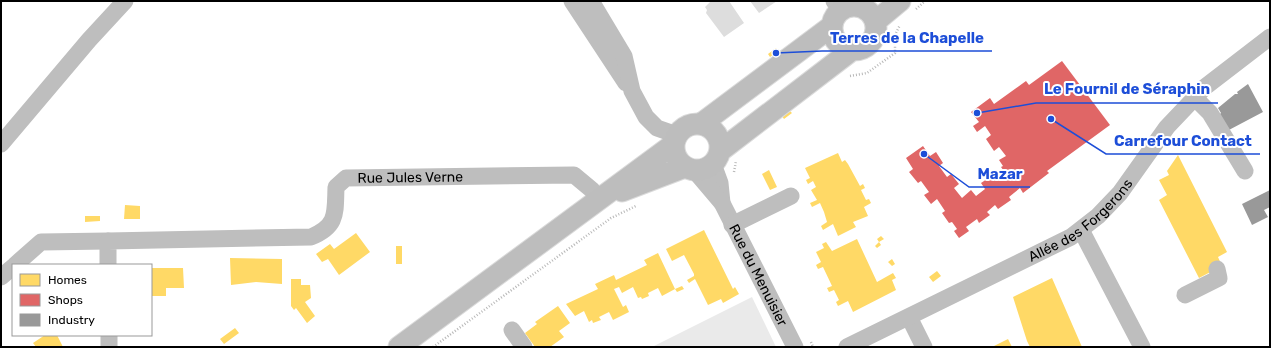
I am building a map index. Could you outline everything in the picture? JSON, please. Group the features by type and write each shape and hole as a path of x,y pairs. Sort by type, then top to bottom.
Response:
{"main road":[{"path":"399,347 599,200 675,140 687,126 701,124 836,12 851,6 870,10 900,1"},
{"path":"836,12 835,39 840,45 852,50 860,50 872,42 876,36 870,10"},
{"path":"599,200 703,163 852,50"},
{"path":"701,124 714,131 718,136 703,163"},
{"path":"675,140 676,157 703,163"}],"street":[{"path":"1,144 124,1"},
{"path":"572,1 632,91 646,117 657,128 675,140"},
{"path":"590,1 624,56 632,91"},
{"name":"Allée des Forgerons","path":"847,347 1071,237 1098,216 1120,193 1167,127 1205,87 1270,37"},
{"path":"1195,98 1210,113 1244,171"},
{"name":"Rue du Menuisier","path":"703,163 732,224 795,347"},
{"name":"Rue Jules Verne","path":"16,264 40,242 311,237 324,232 333,222 336,187 346,178 574,175 592,190 599,200"},
{"path":"732,224 791,196"},
{"path":"1080,230 1142,347"},
{"path":"108,241 108,264"},
{"name":"Rue Jules Verne","path":"1,277 12,268"},
{"path":"1185,295 1219,278 1217,269"},
{"path":"909,317 924,347"},
{"path":"512,330 524,347"},
{"path":"109,336 110,347"}],"shaded area":[{"path":"752,297 776,347 652,347"}],"building: Homes":[{"path":"776,48 778,51 770,57 768,54"},
{"path":"789,110 792,113 784,119 782,116"},
{"path":"838,153 842,162 845,160 848,164 860,186 863,184 865,188 861,190 866,200 869,199 871,203 864,207 868,216 853,222 856,227 838,236 833,224 823,230 821,226 827,222 820,203 812,207 810,203 817,200 811,190 816,187 813,181 808,184 806,180 810,178 805,168"},
{"path":"1178,155 1227,252 1218,257 1222,266 1199,278 1159,200 1167,195 1159,180 1169,175 1167,171"},
{"path":"769,170 777,187 770,190 762,174"},
{"path":"125,205 140,206 140,219 124,219"},
{"path":"85,216 100,216 100,221 85,222"},
{"path":"704,230 733,289 735,287 739,294 723,303 721,299 708,305 695,279 689,283 687,280 694,276 694,274 684,255 672,261 666,249"},
{"path":"356,233 370,252 339,275 328,259 322,262 316,254 330,244 334,249"},
{"path":"881,236 884,239 879,242 877,239"},
{"path":"857,239 877,282 893,273 896,278 892,280 896,290 853,312 848,301 838,306 836,302 839,300 834,290 829,292 827,288 832,286 823,267 818,269 816,265 821,262 816,252 824,248 822,244 826,242 832,251"},
{"path":"879,242 881,245 877,248 875,246"},
{"path":"396,246 402,246 402,264 396,264"},
{"path":"658,253 675,289 662,296 658,288 648,293 649,296 642,299 641,297 638,298 633,287 622,293 619,287 614,289 623,307 626,305 629,312 613,320 609,312 599,317 601,320 593,323 592,320 589,322 584,311 575,316 566,304 598,289 595,284 614,275 616,280 647,265 644,260"},
{"path":"230,258 282,259 282,284 256,282 231,285"},
{"path":"892,259 895,264 892,266 888,262"},
{"path":"152,268 183,268 184,288 166,288 166,296 152,296"},
{"path":"937,271 941,276 933,282 929,277"},
{"path":"1052,278 1082,347 1030,347 1027,341 1013,297"},
{"path":"291,279 301,279 301,285 310,285 311,298 305,302 315,316 307,323 296,308 294,310 291,306"},
{"path":"682,286 684,289 677,292 675,289"},
{"path":"558,306 570,323 559,331 564,337 550,347 535,347 525,333 537,324 535,322"},
{"path":"235,328 239,333 224,344 220,339"},
{"path":"44,336 58,336 63,347 36,347 33,343"},
{"path":"1008,339 1012,347 992,347"}],"building: Shops":[{"path":"1062,61 1110,125 1047,171 1049,173 1023,193 1020,188 1009,197 1011,200 998,209 995,205 987,212 990,215 979,223 977,219 966,227 969,231 959,238 954,231 957,229 952,222 949,223 942,213 945,211 937,199 931,204 924,195 929,192 921,181 918,183 909,172 913,169 906,158 923,146 930,156 936,152 943,163 939,166 947,177 951,174 959,184 954,188 962,198 971,190 976,196 985,189 981,183 993,175 997,181 1006,174 1001,167 1003,166 999,160 1006,156 999,147 994,151 986,139 991,135 985,126 977,132 973,126 979,122 971,112 990,98 994,104 1026,81 1029,85"}],"building: Industry":[{"path":"1248,84 1263,112 1227,131 1219,115 1221,113 1218,108 1235,94 1238,94 1237,92"},
{"path":"1270,190 1270,207 1264,210 1268,217 1252,225 1242,204"}],"building: Other":[{"path":"711,1 729,1 744,23 724,37 706,13 707,10 705,7"},
{"path":"750,1 777,1 759,13"}],"place":[{"name":"Terres de la Chapelle","path":"776,53"},
{"name":"Le Fournil de Séraphin","path":"977,113"},
{"name":"Carrefour Contact","path":"1051,119"},
{"name":"Mazar","path":"924,154"}]}
